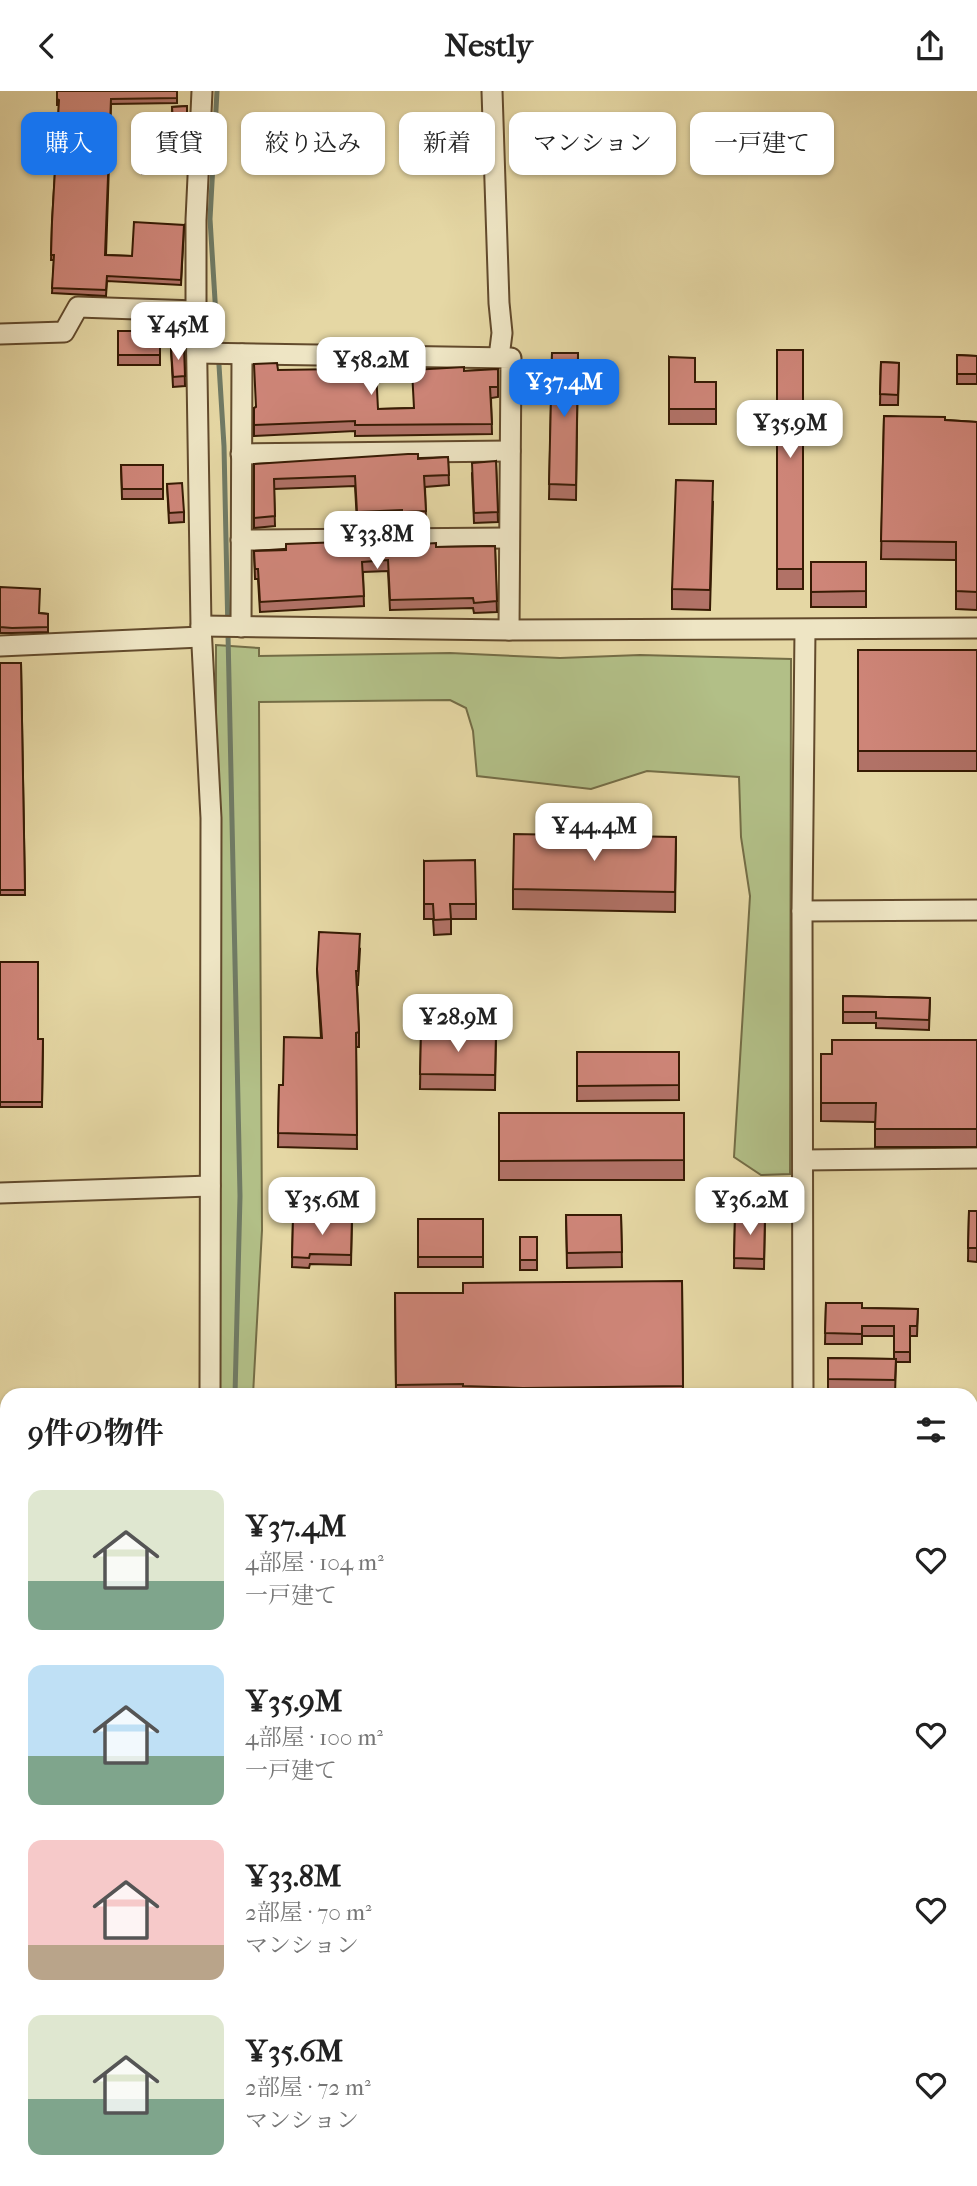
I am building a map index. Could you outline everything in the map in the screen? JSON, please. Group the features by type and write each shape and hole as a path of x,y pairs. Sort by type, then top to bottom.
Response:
{"street":[{"path":"202,91 196,220 196,311 201,631 211,818 210,1388"},
{"path":"492,91 502,334 499,357"},
{"path":"0,334 64,332 78,307 196,311"},
{"path":"197,353 510,358 509,630"},
{"path":"241,627 242,354"},
{"path":"241,453 510,451"},
{"path":"241,540 509,538"},
{"path":"0,646 241,627 509,630 977,628"},
{"path":"803,1388 802,911 805,630"},
{"path":"802,911 977,910"},
{"path":"804,1160 977,1158"},
{"path":"0,1193 210,1186"}],"green space":[{"path":"216,645 259,648 259,656 450,653 560,658 640,655 791,659 790,1174 761,1175 734,1157 750,896 741,837 739,777 647,771 591,789 477,776 473,731 466,708 450,700 259,702 262,1230 253,1388 216,1388"}],"building":[{"path":"57,91 177,91 177,98 111,99 110,112 58,112"},
{"path":"187,106 187,112 172,112 172,107"},
{"path":"55,175 108,175 105,255 132,256 134,222 184,225 181,280 107,276 106,290 52,288"},
{"path":"118,331 160,331 160,355 118,355"},
{"path":"184,347 185,376 173,377 171,348"},
{"path":"777,350 803,350 803,569 777,569"},
{"path":"552,353 578,353 576,485 549,484"},
{"path":"957,355 977,356 977,374 957,374"},
{"path":"669,357 695,358 695,382 716,382 716,409 669,409"},
{"path":"881,362 899,363 898,395 880,394"},
{"path":"277,363 278,370 376,370 378,409 414,408 412,370 464,367 464,371 498,369 498,387 490,387 492,424 355,425 355,421 254,425 254,364"},
{"path":"884,416 945,417 945,420 977,422 977,592 956,591 956,542 881,541"},
{"path":"418,454 418,459 448,457 449,475 424,476 426,511 357,512 355,476 274,479 275,516 254,518 254,464"},
{"path":"496,461 498,512 474,513 472,463"},
{"path":"121,465 163,465 163,489 122,489"},
{"path":"676,480 713,481 710,590 672,589"},
{"path":"182,483 184,512 169,513 167,484"},
{"path":"404,542 405,545 436,543 436,547 495,546 497,601 474,603 473,598 390,600 388,560 362,562 364,596 260,602 254,551 286,550 286,544"},
{"path":"811,562 866,562 866,591 811,592"},
{"path":"0,587 40,589 39,613 48,614 48,627 0,627"},
{"path":"858,650 977,650 977,751 858,751"},
{"path":"0,663 21,663 25,890 0,890"},
{"path":"514,834 676,837 675,892 513,889"},
{"path":"475,860 476,904 450,904 451,919 434,920 433,904 424,904 424,861"},
{"path":"319,932 360,934 356,971 359,1032 356,1033 357,1135 278,1133 284,1037 322,1038 317,969"},
{"path":"0,962 38,962 38,1039 43,1039 42,1102 0,1102"},
{"path":"843,996 930,998 929,1020 876,1018 876,1012 843,1012"},
{"path":"421,1032 496,1034 495,1075 420,1074"},
{"path":"832,1040 977,1040 977,1129 875,1129 876,1103 821,1103 821,1054 832,1054"},
{"path":"577,1052 679,1052 679,1085 577,1086"},
{"path":"499,1113 684,1113 684,1160 499,1161"},
{"path":"969,1211 977,1211 977,1248 968,1248"},
{"path":"566,1215 621,1215 622,1252 567,1253"},
{"path":"335,1216 352,1217 351,1255 310,1254 309,1258 292,1257 293,1219 334,1220"},
{"path":"735,1216 765,1217 764,1259 734,1258"},
{"path":"418,1219 483,1219 483,1257 418,1257"},
{"path":"520,1237 537,1237 537,1260 520,1260"},
{"path":"682,1281 683,1386 523,1388 463,1384 396,1385 395,1293 463,1293 463,1283"},
{"path":"826,1303 862,1303 862,1308 918,1309 917,1326 910,1326 910,1352 894,1352 894,1326 862,1326 862,1334 825,1333"},
{"path":"828,1358 896,1359 895,1380 828,1379"}],"waterway":[{"path":"217,91 210,219 224,446 240,1196 235,1388"}]}
